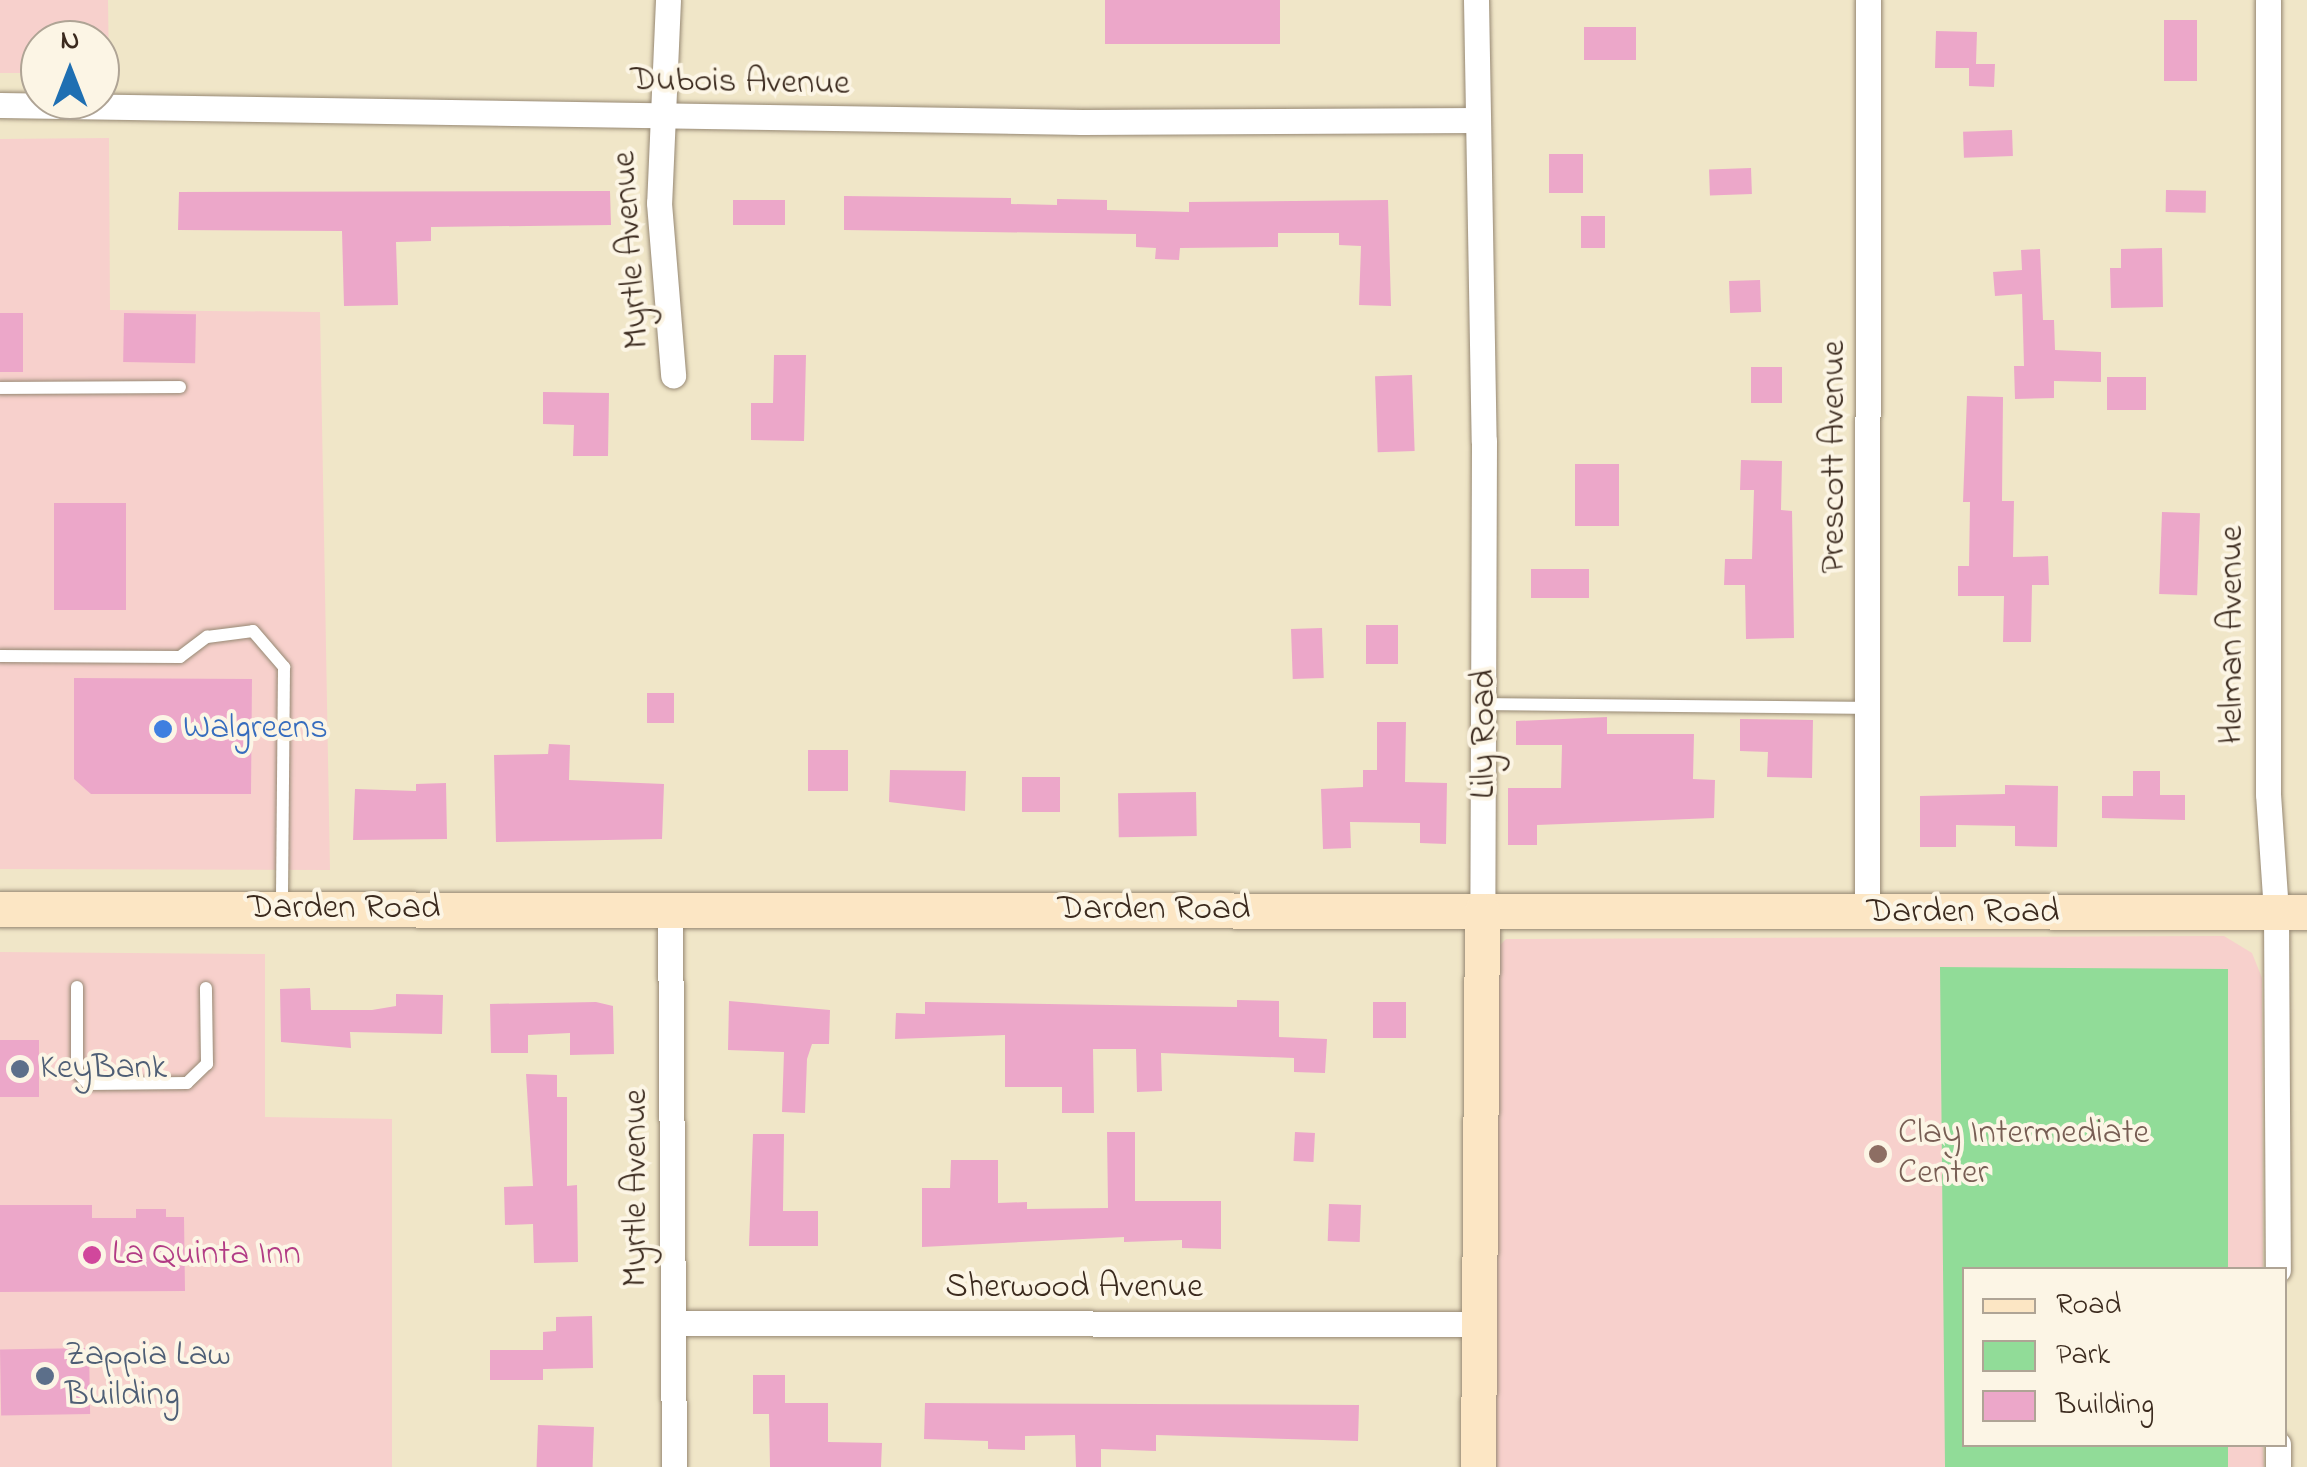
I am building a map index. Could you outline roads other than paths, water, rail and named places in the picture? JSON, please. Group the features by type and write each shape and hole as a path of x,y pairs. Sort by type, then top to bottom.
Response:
{"street":[{"name":"Myrtle Avenue","path":"668,0 660,116 673,375"},
{"name":"Lily Road","path":"1476,0 1484,704 1476,1324 1478,1467"},
{"name":"Prescott Avenue","path":"1866,914 1872,708 1868,0"},
{"name":"Helman Avenue","path":"2268,0 2268,794 2292,912 2278,1267"},
{"name":"Dubois Avenue","path":"0,105 660,116 1478,120"},
{"name":"Darden Road","path":"0,909 2292,912"},
{"name":"Myrtle Avenue","path":"670,909 674,1467"},
{"name":"Sherwood Avenue","path":"672,1323 1476,1324"}],"lane":[{"path":"0,388 180,387"},
{"path":"0,656 180,657 229,630 254,631 275,650 284,667 288,757 282,909"},
{"path":"1484,704 1872,708"},
{"path":"77,987 77,1072 88,1084 187,1083 207,1064 206,988"}],"place":[{"name":"Walgreens","path":"163,729"},
{"name":"KeyBank","path":"20,1069"},
{"name":"Clay Intermediate Center","path":"1878,1154"},
{"name":"La Quinta Inn","path":"92,1255"},
{"name":"Zappia Law Building","path":"45,1376"}]}
